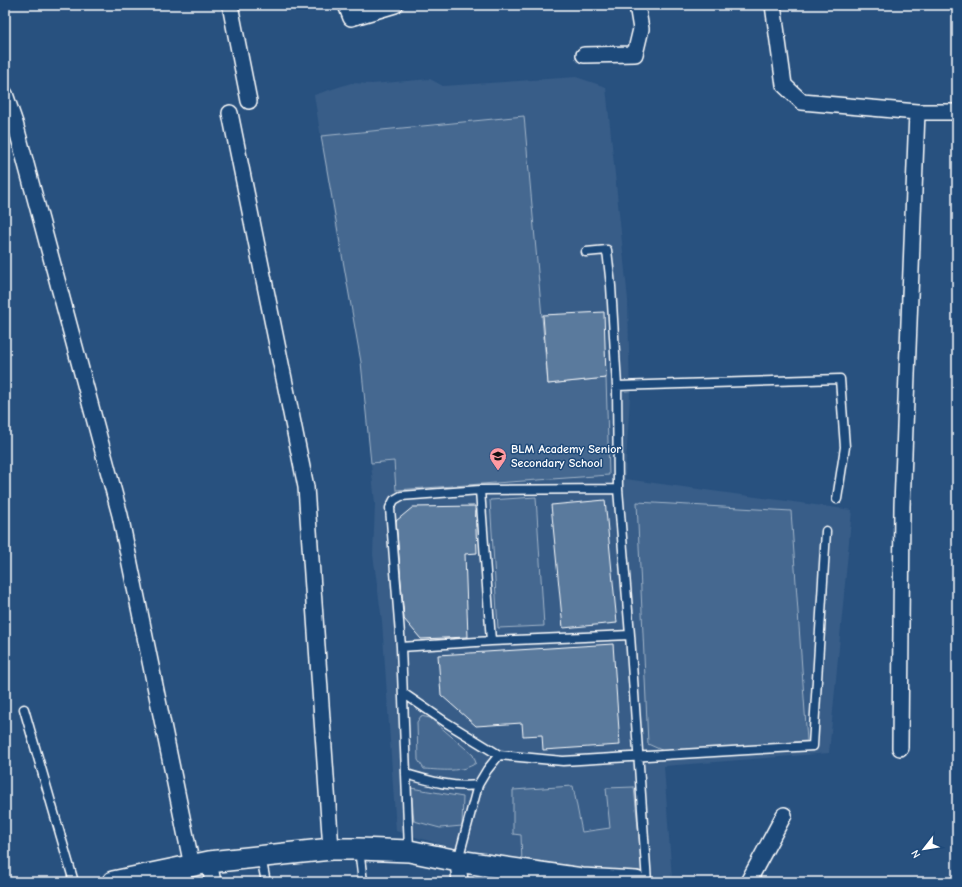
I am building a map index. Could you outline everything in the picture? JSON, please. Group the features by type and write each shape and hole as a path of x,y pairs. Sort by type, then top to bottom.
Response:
{"main road":[{"path":"113,882 205,870 261,857 331,849 409,851 458,861 582,879 636,882"}],"street":[{"path":"230,5 249,101"},
{"path":"346,5 351,18 395,5"},
{"path":"584,55 635,54 641,30 637,5"},
{"path":"773,5 784,85 802,102 917,112 957,112"},
{"path":"5,94 15,123 120,515 205,870"},
{"path":"900,748 902,506 917,112"},
{"path":"230,113 306,486 331,849"},
{"path":"748,882 784,815"},
{"path":"458,861 460,882"}],"lane":[{"path":"586,252 607,250 612,286 617,386 618,489 630,635 647,882"},
{"path":"617,386 840,379 845,447 836,498"},
{"path":"409,851 401,647 390,508 394,500 401,496 480,490 618,489"},
{"path":"480,490 491,641"},
{"path":"403,693 499,754 563,761 638,755 813,746 826,531"},
{"path":"401,647 491,641 630,635"},
{"path":"24,710 74,882"},
{"path":"458,861 478,785 499,754"},
{"path":"406,774 437,784 466,787 478,785"},
{"path":"359,849 363,882"},
{"path":"261,857 266,882"}],"shaded area":[{"name":"BLM Academy Senior Secondary School","path":"576,77 606,87 628,300 630,397 625,479 852,510 829,753 664,766 672,879 472,854 396,831 382,621 373,555 375,504 361,362 334,218 314,95 351,83 372,84 430,79 443,86"},
{"path":"524,116 548,384 606,378 609,475 396,490 394,461 371,463 361,362 321,136"},
{"path":"536,497 544,626 498,628 490,500"},
{"path":"637,502 791,511 807,741 668,753 648,744"},
{"path":"421,716 430,718 473,755 476,763 458,770 424,769 418,760 417,722"},
{"path":"573,786 582,832 610,828 606,788 634,787 643,876 522,864 521,835 513,834 513,790"},
{"path":"411,788 463,797 462,826 440,828 414,821"}],"building":[{"path":"604,312 606,378 548,384 543,315"},
{"path":"605,500 617,623 563,628 551,505"},
{"path":"475,506 477,553 465,554 468,637 421,639 404,619 396,521 413,507"},
{"path":"613,644 620,745 543,750 542,735 523,736 522,723 476,726 441,695 438,655"}],"place":[{"name":"BLM Academy Senior Secondary School","path":"498,471"}]}
